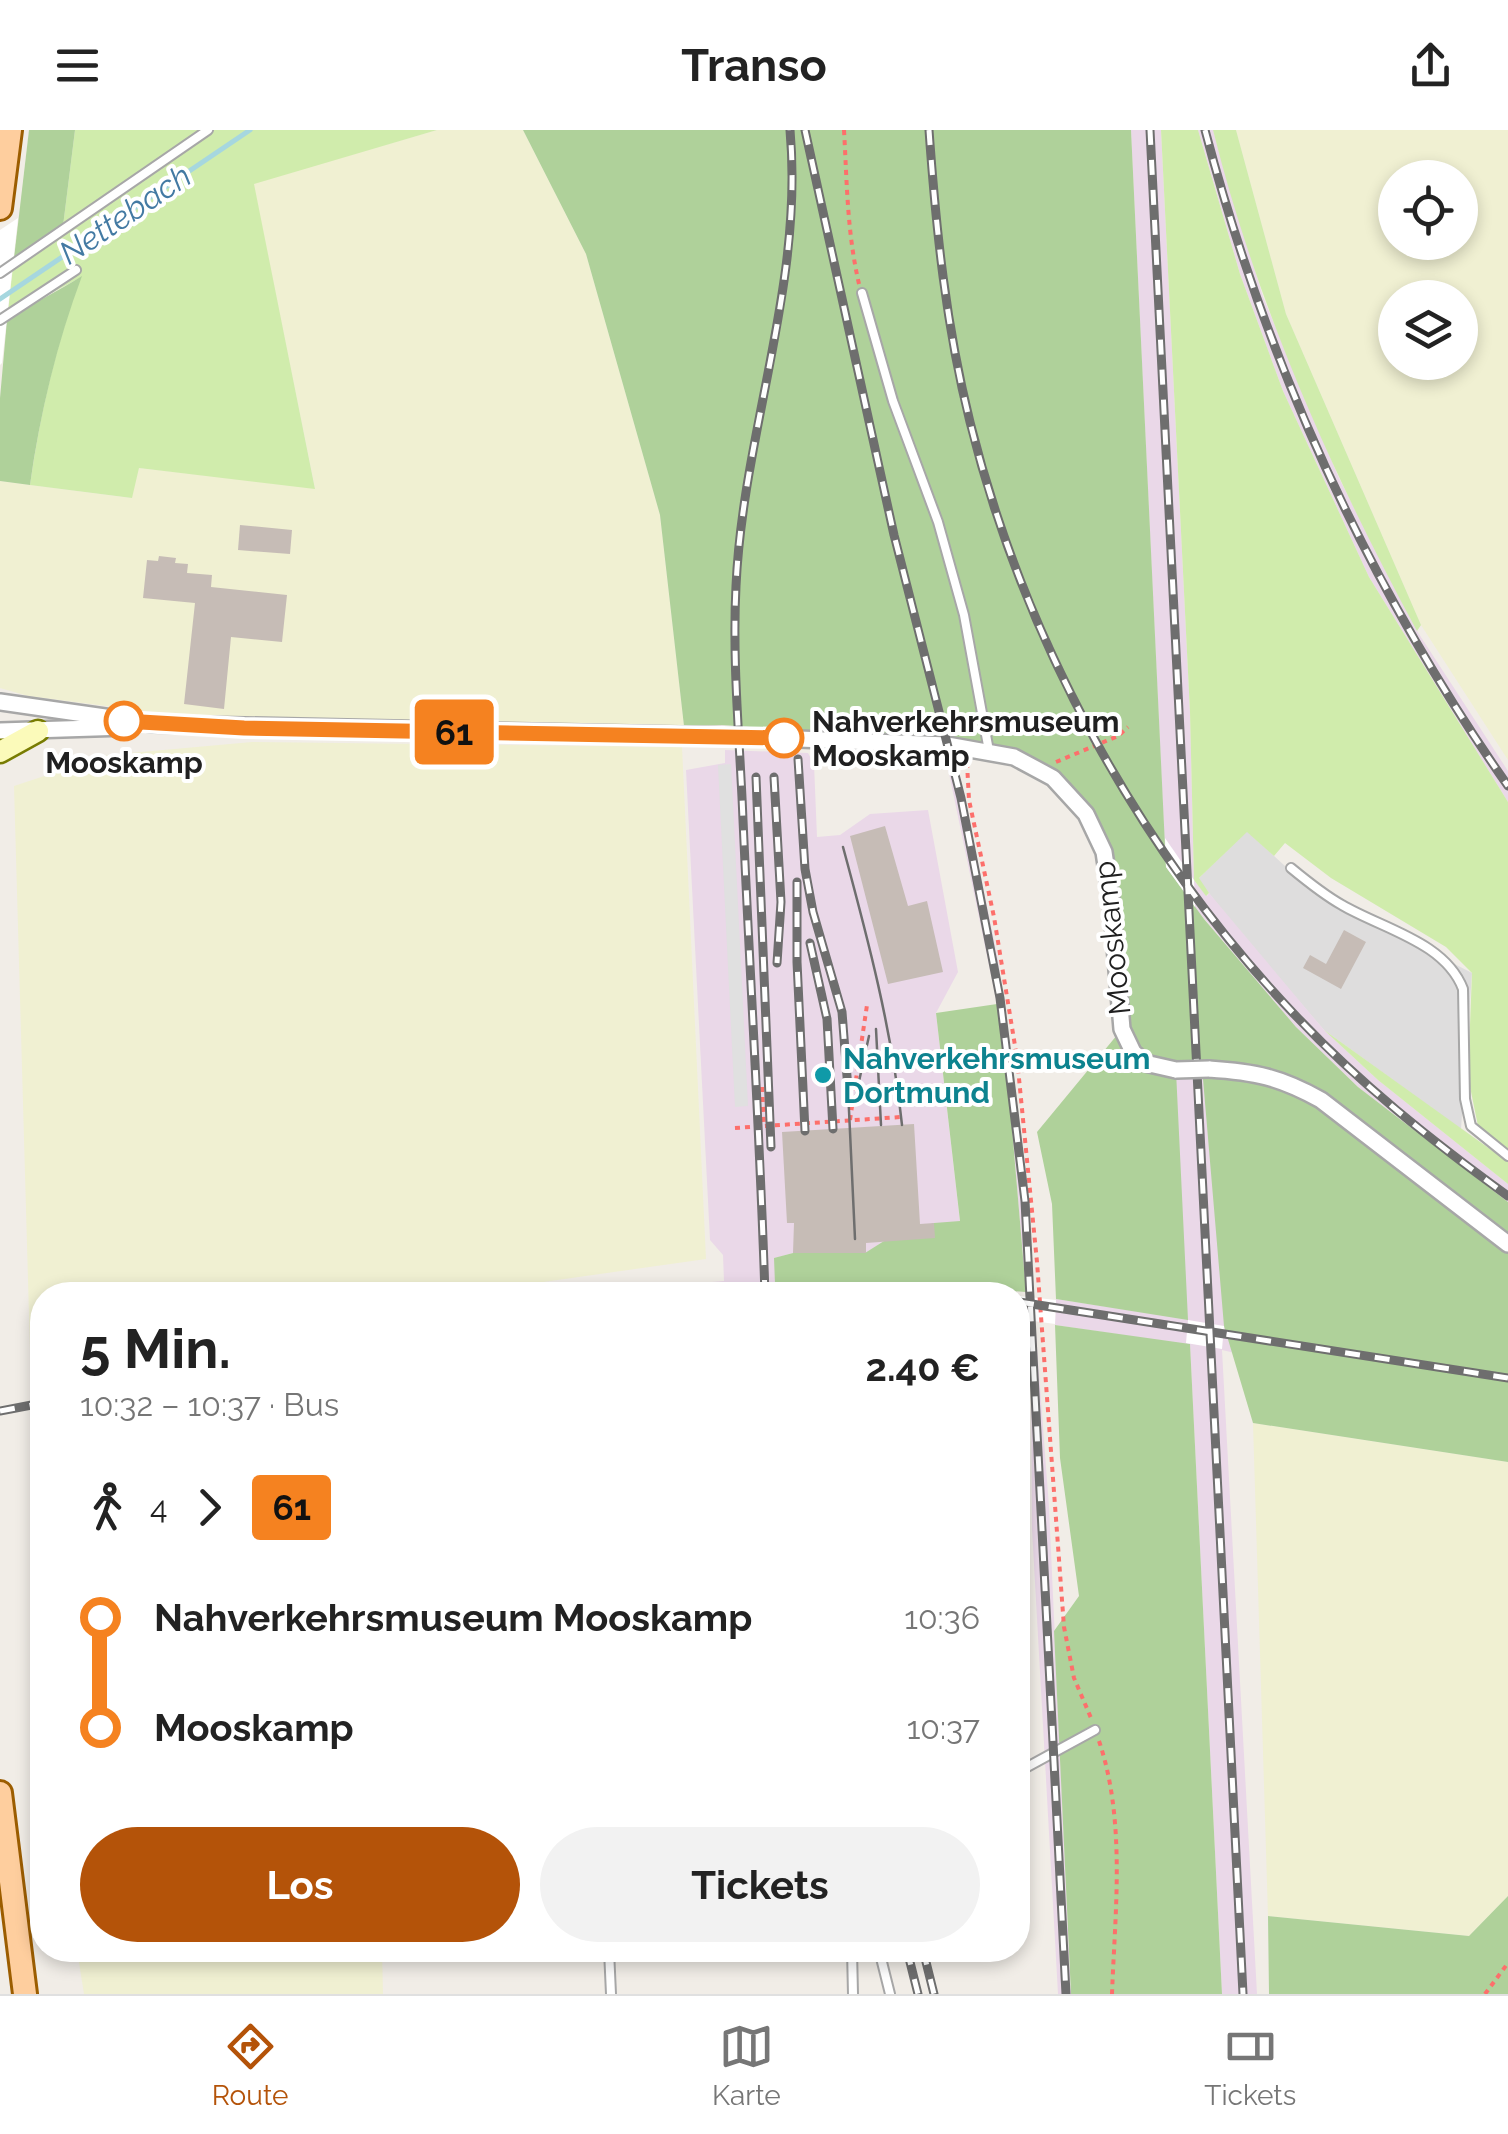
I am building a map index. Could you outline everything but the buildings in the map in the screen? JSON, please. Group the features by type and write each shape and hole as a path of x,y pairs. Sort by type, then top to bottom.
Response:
{"main road":[{"path":"0,208 10,130"},
{"path":"0,1793 24,1994"}],"street":[{"name":"Mooskamp","path":"0,702 144,723 728,736 967,748 1014,758 1053,778 1086,814 1104,852 1122,1029 1134,1052 1146,1063 1176,1070 1254,1072 1288,1082 1321,1100 1508,1244"},
{"name":"Mooskamp","path":"0,731 118,729 144,723"},
{"path":"0,752 38,731"}],"lane":[{"path":"0,273 208,130"},
{"path":"0,320 76,270"},
{"path":"862,293 893,402 938,522 964,615 989,751"},
{"path":"1291,868 1345,907 1434,952 1457,973 1463,989 1465,1099 1472,1126 1508,1156"},
{"path":"1030,1765 1095,1730"},
{"path":"610,1962 611,1994"},
{"path":"852,1962 853,1994"},
{"path":"882,1962 890,1994"}],"path":[{"path":"844,130 850,249 862,293"},
{"path":"1038,769 1118,736 1128,727"},
{"path":"967,748 969,800 994,918 1016,1058 1037,1262 1064,1627 1074,1678 1095,1730 1113,1800 1116,1891 1112,1994"},
{"path":"850,1120 867,1006"},
{"path":"762,1087 764,1126"},
{"path":"735,1128 901,1117"},
{"path":"792,1132 796,1124"},
{"path":"1485,1994 1508,1963"}],"shaded area":[{"path":"1131,130 1161,130 1190,712 1194,880 1324,1030 1378,1080 1508,1184 1508,1202 1358,1087 1296,1027 1196,909 1239,1354 1222,1350 1257,1994 1222,1994 1190,1345 1055,1325 1056,1299 1187,1319"},
{"path":"1198,130 1213,130 1263,297 1339,478 1417,631 1508,771 1508,802 1369,577 1283,391 1240,274"},
{"name":"Nahverkehrsmuseum Dortmund","path":"725,750 808,753 814,764 817,837 840,835 870,814 928,810 958,972 936,1013 960,1222 884,1241 866,1253 793,1253 775,1258 776,1282 712,1282 724,1281 723,1255 710,1240 686,770 725,763"},
{"path":"945,754 955,755 998,960 1021,1133 1049,1507 1071,1994 1058,1994 1032,1529 1030,1282 1025,1282 997,1004"},
{"path":"731,764 748,1106 735,1107 718,765"},
{"path":"1247,831 1311,890 1472,973 1461,1129 1324,1030 1198,879"}],"green space":[{"path":"29,130 75,130 63,226 14,258"},
{"path":"75,130 437,130 254,184 315,489 139,468 132,498 30,485 50,379 81,277 7,320 14,258 63,226"},
{"path":"437,130 523,130 586,254 660,515 684,726 386,723 176,715 28,696 0,688 0,481 131,498 139,468 315,488 253,183"},
{"path":"523,130 1131,130 1166,867 1204,919 1296,1027 1358,1087 1508,1202 1508,1462 1253,1423 1224,1326 1203,1079 1176,1071 1188,1320 1056,1299 1052,1204 1037,1132 1122,1029 1109,896 1102,861 1080,800 1063,776 1045,763 977,743 722,725 684,726 660,515 586,254"},
{"path":"1161,130 1198,130 1240,274 1283,391 1369,577 1508,802 1508,1149 1478,1126 1468,1077 1472,973 1446,947 1331,878 1285,843 1274,856 1247,832 1199,878 1209,893 1206,896 1194,880 1190,712"},
{"path":"1213,130 1236,130 1286,314 1421,625 1417,631 1355,510 1299,387 1251,260"},
{"path":"1236,130 1508,130 1508,760 1421,625 1286,314"},
{"path":"82,276 50,379 30,485 0,481 0,398 7,320"},
{"path":"252,742 682,747 706,1259 543,1282 30,1282 30,1350 14,786 108,755"},
{"path":"997,1004 1025,1282 775,1282 774,1258 793,1253 865,1253 884,1241 934,1223 960,1221 936,1013"},
{"path":"1324,1030 1508,1162 1508,1184 1378,1080"},
{"path":"1055,1325 1190,1344 1222,1994 1071,1994 1054,1631 1079,1596 1060,1458"},
{"path":"1253,1423 1508,1462 1508,1896 1469,1936 1268,1916"},
{"path":"1508,1896 1508,1994 1269,1994 1268,1916 1469,1936"},
{"path":"79,1962 382,1962 383,1994 84,1994"}],"pier":[{"path":"18,218 2,363 0,365 0,230"},
{"path":"1165,838 1194,880 1195,907 1166,867"},
{"path":"1030,1297 1056,1300 1055,1324 1030,1321"},
{"path":"1188,1320 1224,1326 1222,1349 1186,1343"}],"waterway":[{"name":"Nettebach","path":"0,299 250,130"}],"tram line":[{"path":"843,847 886,1020 902,1125"},
{"path":"876,1029 881,1125"},
{"path":"854,1104 869,1036"},
{"path":"848,1089 855,1239"}],"railway":[{"path":"764,1282 735,615 749,472 788,245 792,188 790,130"},
{"path":"805,130 894,535 961,798 1000,998 1025,1201 1029,1282"},
{"path":"929,130 943,277 970,422 1022,584 1095,739 1186,884 1295,1015 1397,1110 1508,1196"},
{"path":"1150,130 1243,1994"},
{"path":"1205,130 1259,304 1328,472 1411,633 1508,786"},
{"path":"798,759 805,869 813,912 842,1012 848,1089"},
{"path":"756,777 771,1147"},
{"path":"774,777 781,902 777,963"},
{"path":"797,882 805,1131"},
{"path":"810,943 827,1019 833,1129"},
{"path":"1030,1298 1066,1994"},
{"path":"1030,1304 1508,1378"},
{"path":"0,1411 30,1405"},
{"path":"910,1962 918,1994"},
{"path":"926,1962 934,1994"}],"bus line":[{"name":"61","path":"124,721 382,732 784,738"}],"place":[{"name":"Mooskamp","path":"124,721"},
{"name":"Nahverkehrsmuseum Mooskamp","path":"784,738"},
{"name":"Nahverkehrsmuseum Dortmund","path":"823,1075"}]}
